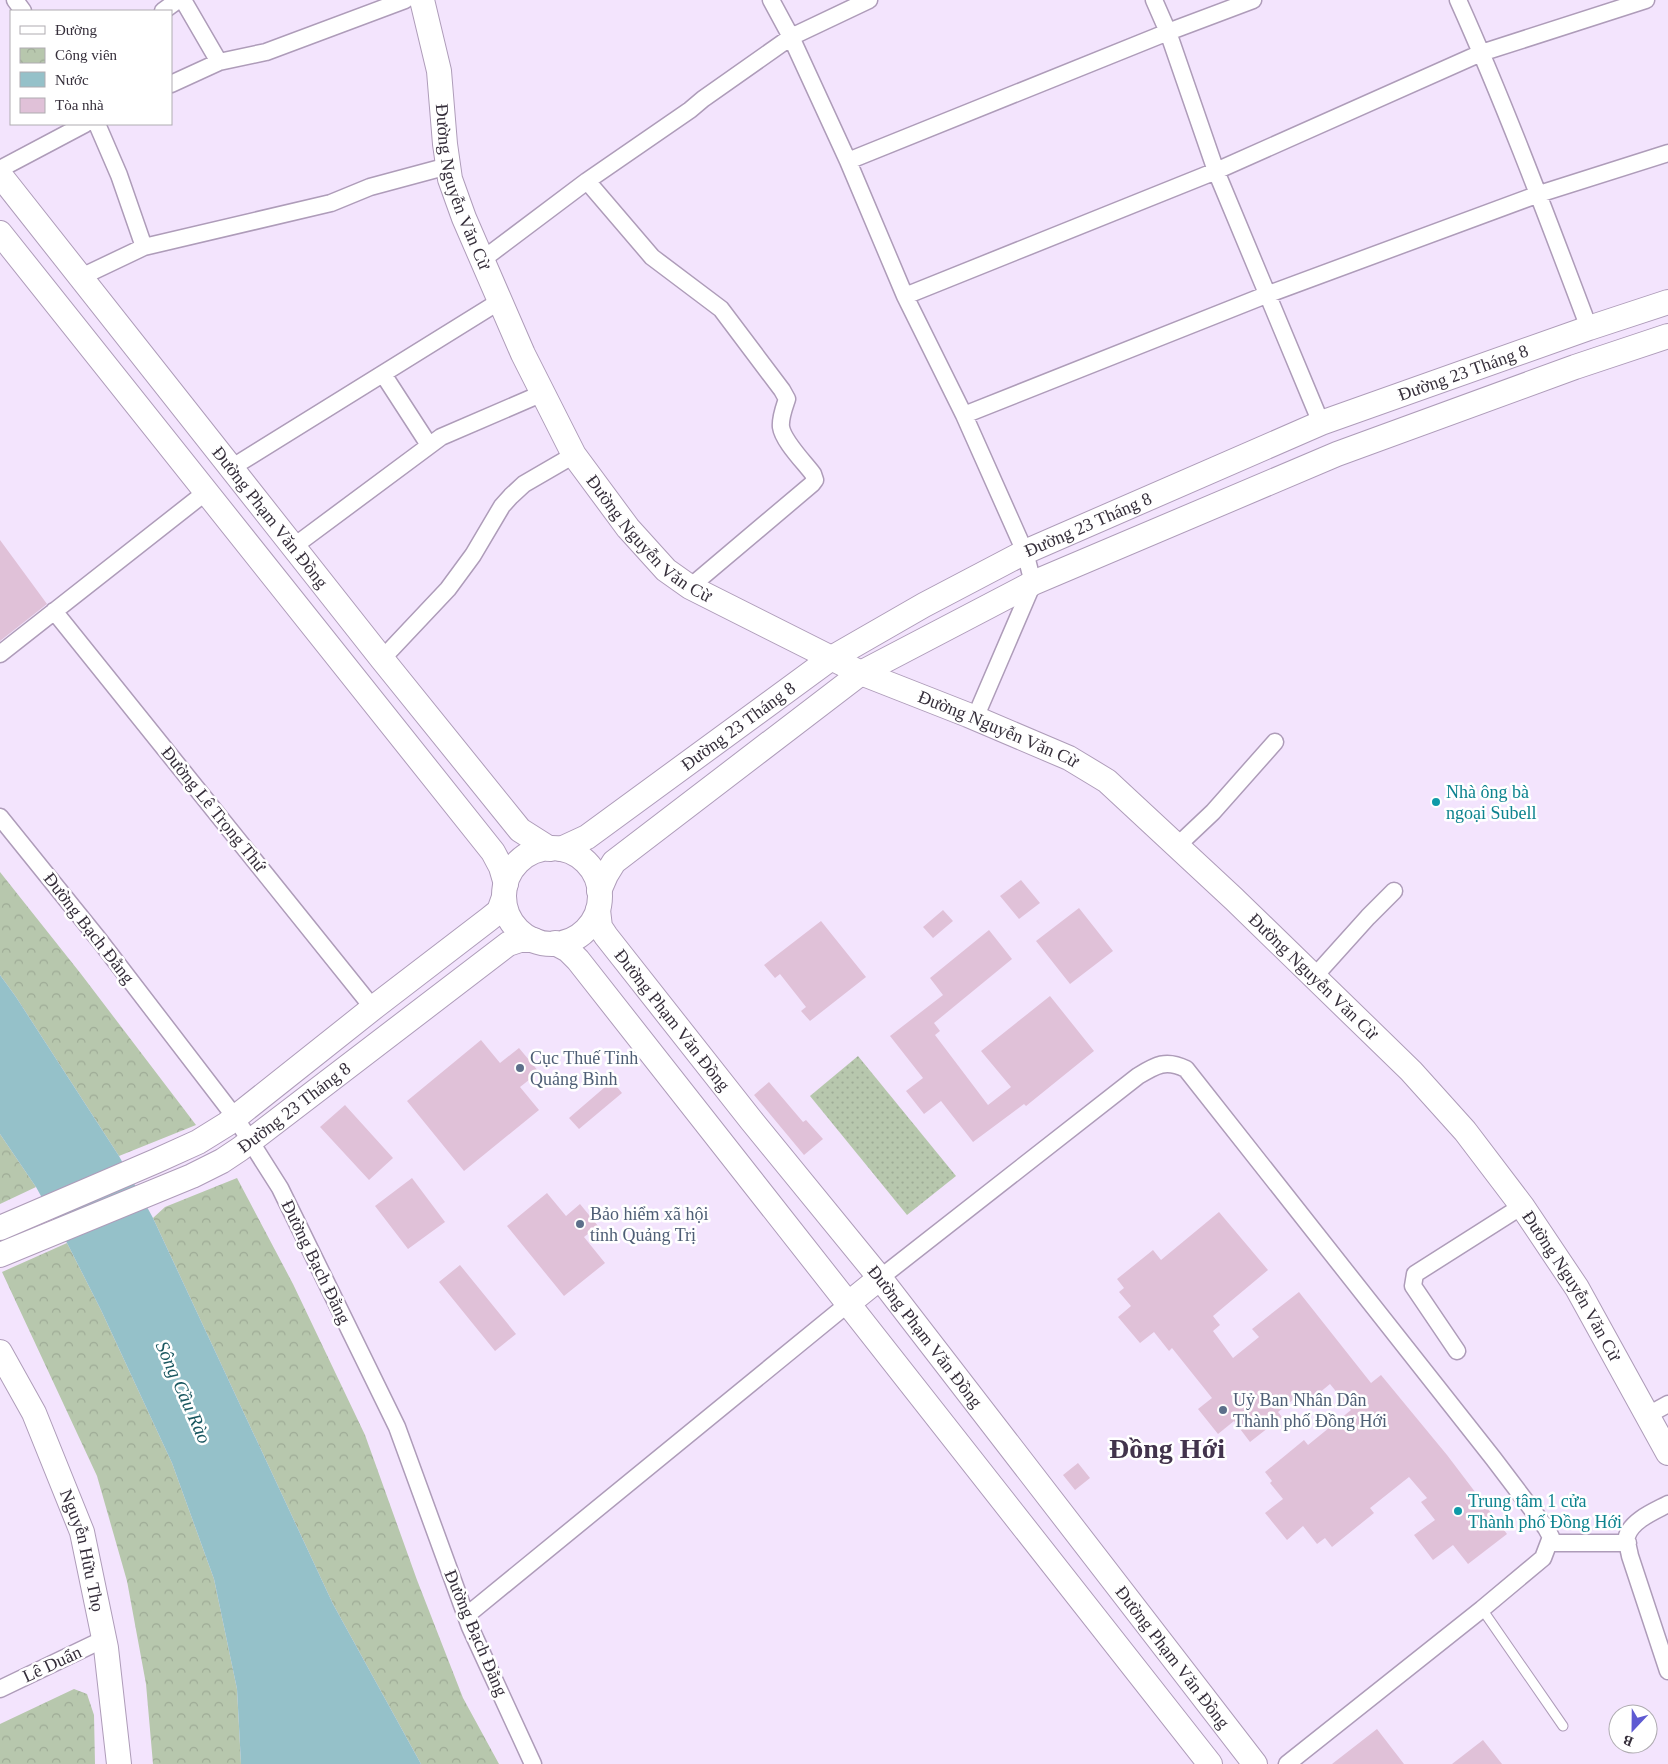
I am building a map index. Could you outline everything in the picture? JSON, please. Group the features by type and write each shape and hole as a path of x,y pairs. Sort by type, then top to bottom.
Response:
{"street":[{"path":"164,10 178,0"},
{"path":"183,0 219,62"},
{"path":"172,84 219,62 266,52 405,0"},
{"name":"Đường Nguyễn Văn Cừ","path":"422,0 439,71 450,179 461,210 542,393 574,456 628,528 666,570 690,587 860,674 975,718 1069,758 1107,781 1234,899 1411,1071 1465,1130 1522,1206 1658,1410 1668,1453"},
{"path":"771,0 791,36 848,161 905,296 964,415 1025,552 1033,583 975,718"},
{"path":"482,260 587,181 690,110 791,36 869,0"},
{"path":"1154,0 1168,32 1216,171 1266,295 1321,423"},
{"path":"848,161 1168,32 1253,0"},
{"path":"1458,0 1539,194 1588,328"},
{"path":"905,296 1216,171 1481,53 1646,0"},
{"path":"0,170 83,125"},
{"path":"97,125 120,175 144,247"},
{"path":"964,415 1266,295 1539,194 1668,153"},
{"path":"80,277 144,247 330,203 370,187 448,166"},
{"name":"Đường Phạm Văn Đồng","path":"0,176 382,659 520,830 555,849"},
{"path":"587,181 652,257 721,309 787,399 781,428 784,436 813,474 815,480 690,587"},
{"name":"Đường Phạm Văn Đồng","path":"0,233 493,852 500,867 505,891"},
{"path":"231,468 500,301"},
{"name":"Đường 23 Tháng 8","path":"555,849 587,837 830,659 924,605 1025,552 1321,423 1588,328 1668,302"},
{"name":"Đường 23 Tháng 8","path":"599,900 606,875 614,862 860,674 1033,583 1337,454 1575,367 1668,336"},
{"path":"383,374 429,445"},
{"path":"293,547 441,437 542,393"},
{"path":"382,659 448,589 473,555 502,506 511,496 524,484 574,456"},
{"path":"0,654 206,492"},
{"name":"Đường Lê Trọng Thứ","path":"54,610 373,1008"},
{"path":"1177,846 1213,812 1276,742"},
{"name":"Đường Bạch Đằng","path":"0,817 100,941 236,1117 280,1188 397,1427 466,1616 533,1764"},
{"path":"542,849 555,849 572,852 584,860 593,871 598,884 599,900 591,924 581,934 569,941 545,942 525,935 513,924 506,910 505,891 507,878 515,865 528,855 542,849"},
{"name":"Đường 23 Tháng 8","path":"0,1228 156,1162 198,1142 236,1117 489,919 498,911 505,891"},
{"path":"1314,977 1368,917 1394,892"},
{"name":"Đường Phạm Văn Đồng","path":"599,900 600,927 606,936 751,1120 880,1278 1255,1764"},
{"name":"Đường 23 Tháng 8","path":"0,1255 222,1162 508,944 520,940 545,942"},
{"name":"Đường Phạm Văn Đồng","path":"545,942 568,950 578,960 1210,1764"},
{"path":"466,1616 880,1278 1138,1076 1165,1063 1175,1064 1186,1069 1487,1450 1551,1537 1543,1558 1287,1764"},
{"path":"1457,1351 1413,1286 1415,1274 1522,1206"},
{"name":"Nguyễn Hữu Thọ","path":"0,1352 34,1414 82,1532 104,1639 119,1764"},
{"path":"1668,1504 1640,1520 1627,1537 1643,1598 1668,1672"},
{"path":"1549,1543 1628,1543"},
{"name":"Lê Duẩn","path":"0,1689 104,1639"}],"lane":[{"path":"1482,1609 1563,1726"}],"green space":[{"path":"0,872 81,974 196,1125 119,1156 0,975"},
{"path":"858,1056 956,1176 907,1215 810,1096"},
{"path":"0,1134 36,1187 0,1204"},
{"path":"237,1178 293,1284 365,1435 417,1580 463,1698 499,1764 421,1764 333,1604 153,1218 165,1207"},
{"path":"67,1243 101,1310 172,1463 214,1579 237,1689 241,1764 153,1764 146,1684 127,1581 97,1476 2,1272"},
{"path":"74,1689 87,1694 94,1715 95,1764 0,1764 0,1724"}],"water":[{"name":"Sông Cầu Rào","path":"0,975 119,1156 153,1218 333,1604 421,1764 241,1764 237,1689 214,1579 172,1463 101,1310 67,1243 36,1187 0,1134"}],"building":[{"path":"0,540 47,604 0,641"},
{"path":"1021,880 1040,903 1019,919 1000,896"},
{"path":"1079,908 1113,951 1070,984 1036,941"},
{"path":"943,910 953,921 933,938 923,927"},
{"path":"821,921 866,977 810,1021 801,1011 806,1007 780,974 775,978 764,965"},
{"path":"989,930 1012,959 934,1023 940,1031 935,1035 988,1105 1011,1087 981,1051 1050,996 1094,1051 1026,1106 1024,1104 973,1142 941,1101 924,1114 906,1091 923,1078 890,1036 943,995 930,978"},
{"path":"481,1040 500,1063 519,1048 539,1072 520,1087 539,1110 464,1171 407,1101"},
{"path":"612,1081 622,1093 579,1129 569,1118"},
{"path":"769,1082 803,1122 806,1120 823,1139 804,1155 754,1095"},
{"path":"345,1105 393,1158 369,1180 320,1127"},
{"path":"412,1178 445,1222 408,1249 375,1206"},
{"path":"547,1193 566,1216 580,1204 598,1226 584,1237 605,1263 564,1296 507,1226"},
{"path":"1219,1212 1268,1270 1213,1316 1220,1325 1213,1331 1233,1358 1259,1337 1252,1329 1299,1292 1371,1383 1381,1375 1447,1455 1507,1534 1468,1564 1453,1545 1433,1560 1414,1535 1435,1520 1421,1502 1427,1498 1409,1477 1370,1508 1374,1513 1332,1547 1325,1538 1317,1544 1303,1526 1287,1540 1265,1513 1283,1499 1270,1483 1272,1481 1265,1472 1304,1440 1308,1445 1351,1410 1330,1384 1307,1403 1300,1394 1278,1412 1282,1417 1250,1442 1234,1421 1218,1434 1198,1409 1212,1398 1172,1348 1169,1351 1154,1332 1140,1343 1118,1317 1131,1306 1119,1292 1124,1288 1117,1279 1153,1250 1161,1260"},
{"path":"460,1265 516,1334 495,1351 439,1282"},
{"path":"1078,1463 1090,1478 1075,1490 1063,1475"},
{"path":"1377,1729 1404,1764 1332,1764"},
{"path":"1483,1740 1502,1764 1452,1764"}],"place":[{"name":"Nhà ông bà ngoại Subell","path":"1436,802"},
{"name":"Cục Thuế Tỉnh Quảng Bình","path":"520,1068"},
{"name":"Bảo hiểm xã hội tỉnh Quảng Trị","path":"580,1224"},
{"name":"Uỷ Ban Nhân Dân Thành phố Đồng Hới","path":"1223,1410"},
{"name":"Trung tâm 1 cửa Thành phố Đồng Hới","path":"1458,1511"}],"district":[{"name":"Đồng Hới","path":"1167,1448"}]}
